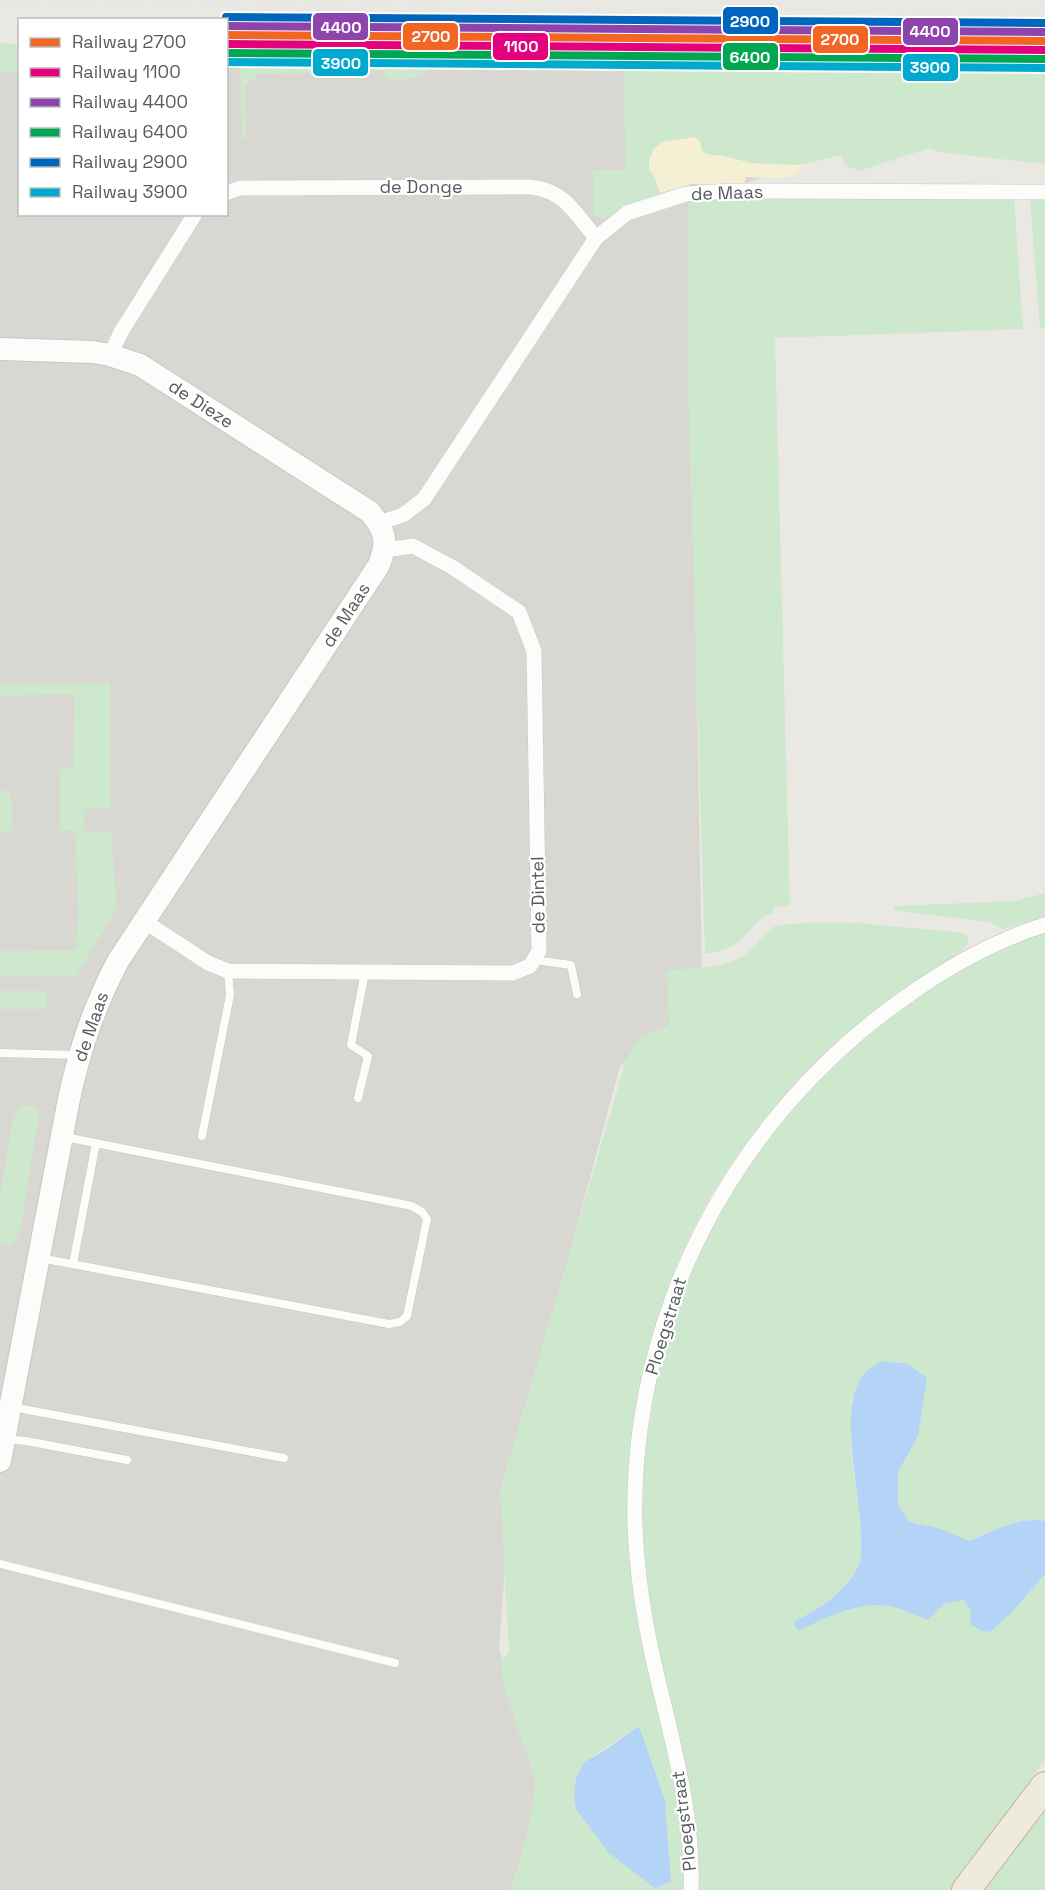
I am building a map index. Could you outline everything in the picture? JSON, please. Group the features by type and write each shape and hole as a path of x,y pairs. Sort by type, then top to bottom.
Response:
{"highway":[{"path":"966,1890 1045,1786"}],"street":[{"name":"de Donge","path":"228,192 240,188 531,187 548,189 563,198 596,237"},
{"name":"de Maas","path":"379,523 403,515 424,499 596,237 627,213 686,194 730,191 1045,192"},
{"path":"110,355 121,332 194,216"},
{"name":"de Dieze","path":"0,349 93,352 140,365 370,512 379,523"},
{"path":"379,523 384,534 385,550"},
{"name":"de Dintel","path":"144,921 208,963 228,971 513,973 530,966 534,960 539,951 534,651 519,612 452,567 413,546 385,550"},
{"name":"de Maas","path":"2,1450 62,1136 80,1055 99,997 118,961 379,565 385,550"},
{"name":"Ploegstraat","path":"691,1890 692,1864 687,1824 678,1766 653,1660 642,1600 635,1528 640,1429 654,1359 672,1299 688,1257 713,1209 745,1159 791,1097 879,1015 923,984 990,945 1045,925"}],"lane":[{"path":"534,960 571,965 577,994"},
{"path":"202,1136 230,994 228,971"},
{"path":"358,1098 368,1056 351,1045 365,972"},
{"path":"0,1053 80,1055"},
{"path":"39,1258 389,1324 400,1322 407,1316 427,1219 423,1212 412,1206 62,1136"},
{"path":"73,1264 96,1143"},
{"path":"10,1406 284,1458"},
{"path":"2,1450 26,1441 127,1460"},
{"path":"0,1564 395,1663"}],"shaded area":[{"path":"0,49 18,50 18,216 228,216 228,51 712,53 803,73 799,165 688,203 702,978 668,1036 620,1066 513,1464 499,1648 542,1787 523,1890 0,1890"}],"green space":[{"path":"0,43 18,44 18,71 0,73"},
{"path":"228,46 1045,51 1045,67 811,66 811,68 1045,70 1045,164 939,152 930,148 859,171 845,165 842,155 799,165 751,163 708,154 702,151 694,137 690,137 667,142 653,152 649,169 660,193 616,215 600,217 593,214 593,170 626,170 623,66 428,70 418,76 401,80 385,77 385,71 256,74 256,77 245,85 246,138 242,138 240,65 228,65"},
{"path":"1029,187 1045,187 1045,328 1040,328"},
{"path":"710,197 1014,197 1023,329 775,338 790,906 773,907 773,913 760,920 731,947 705,954 688,385 688,202"},
{"path":"110,683 110,809 85,808 83,831 111,832 117,907 77,976 0,976 0,951 76,950 78,918 76,834 72,831 60,830 60,771 73,766 75,697 71,694 0,697 0,684"},
{"path":"0,790 11,792 13,831 0,832"},
{"path":"1045,893 1045,918 1003,929 990,922 897,911 893,906 1015,901"},
{"path":"858,923 956,932 965,934 969,941 952,959 884,1003 837,1043 786,1095 740,1152 716,1188 695,1226 677,1266 661,1307 639,1391 628,1486 633,1596 673,1781 683,1853 683,1890 511,1890 531,1813 534,1784 533,1773 501,1671 504,1657 509,1653 500,1490 626,1060 638,1039 669,1025 667,970 722,965 742,957 770,929 780,925","holes":["639,1726 665,1800 671,1881 656,1888 609,1853 576,1809 574,1795 576,1778 584,1762"]},
{"path":"1045,932 1045,1521 1016,1522 970,1541 938,1528 909,1522 898,1505 898,1472 918,1436 852,1399 852,1460 863,1544 860,1564 855,1574 840,1591 814,1611 795,1621 795,1626 800,1631 843,1611 877,1605 898,1608 928,1619 945,1603 964,1600 971,1611 1012,1612 1045,1574 1045,1759 970,1868 951,1890 696,1890 647,1599 640,1528 641,1480 659,1361 678,1300 717,1212 750,1162 795,1102 884,1020 965,965 1015,942"},
{"path":"0,991 45,991 47,1007 44,1009 0,1009"},
{"path":"30,1105 38,1109 39,1116 20,1232 14,1243 6,1246 0,1243 0,1197 13,1117 20,1107"},
{"path":"1045,1809 1045,1890 982,1890"}],"sand":[{"path":"694,137 700,141 702,151 707,154 751,163 799,165 799,173 781,178 746,177 743,186 692,184 660,193 649,169 653,150 663,142"}],"water":[{"path":"811,66 1045,67 1045,70 811,69"},
{"path":"881,1361 908,1364 927,1378 918,1436 898,1472 898,1505 909,1522 938,1528 970,1541 1016,1522 1045,1521 1045,1574 1012,1612 990,1632 982,1631 970,1624 971,1611 964,1600 945,1603 928,1620 898,1608 877,1605 842,1612 799,1631 795,1626 795,1621 823,1605 840,1591 854,1575 860,1562 861,1524 851,1432 852,1410 855,1391 863,1375"},
{"path":"639,1726 665,1800 671,1882 655,1888 609,1853 576,1809 574,1795 576,1778 584,1762"}],"railway":[{"path":"0,4 1045,12"}],"rail line":[{"name":"2900","path":"226,17 1045,23"},
{"name":"4400","path":"228,26 1045,32"},
{"name":"2700","path":"228,35 1045,41"},
{"name":"1100","path":"228,44 1045,50"},
{"name":"6400","path":"228,53 1045,59"},
{"name":"3900","path":"228,62 1045,68"}]}
